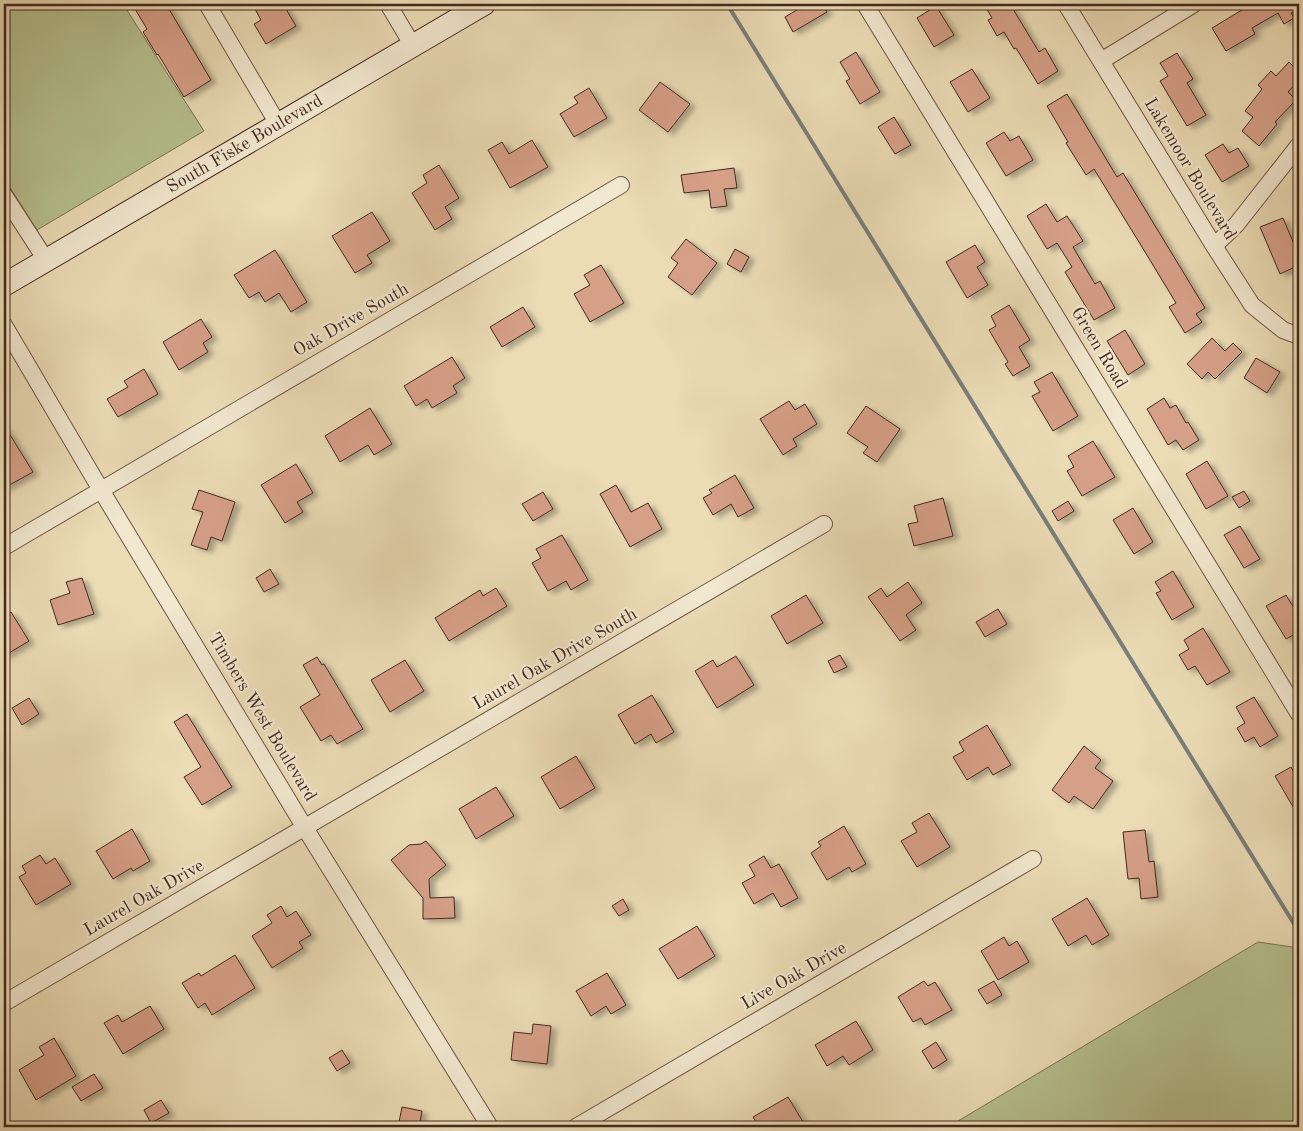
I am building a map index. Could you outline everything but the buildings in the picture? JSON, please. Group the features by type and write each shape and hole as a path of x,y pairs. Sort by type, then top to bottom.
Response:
{"main road":[{"name":"South Fiske Boulevard","path":"4,285 484,4"}],"street":[{"path":"207,4 278,124"},
{"path":"388,4 413,46"},
{"name":"Green Road","path":"865,4 1299,714"},
{"name":"Lakemoor Boulevard","path":"1066,4 1252,305 1283,330 1299,336"},
{"path":"1101,62 1194,4"},
{"path":"1214,246 1236,225 1299,145"},
{"name":"Oak Drive South","path":"4,547 621,185"},
{"path":"4,195 46,260"},
{"name":"Timbers West Boulevard","path":"4,325 305,828 490,1127"},
{"name":"Laurel Oak Drive South","path":"305,828 824,524"},
{"name":"Laurel Oak Drive","path":"4,1004 305,828"},
{"name":"Live Oak Drive","path":"576,1127 1033,859"}],"green space":[{"path":"4,4 123,4 204,131 37,230 4,178"},
{"path":"1258,942 1299,948 1299,1127 948,1127"}],"waterway":[{"path":"727,4 1299,932"}]}
